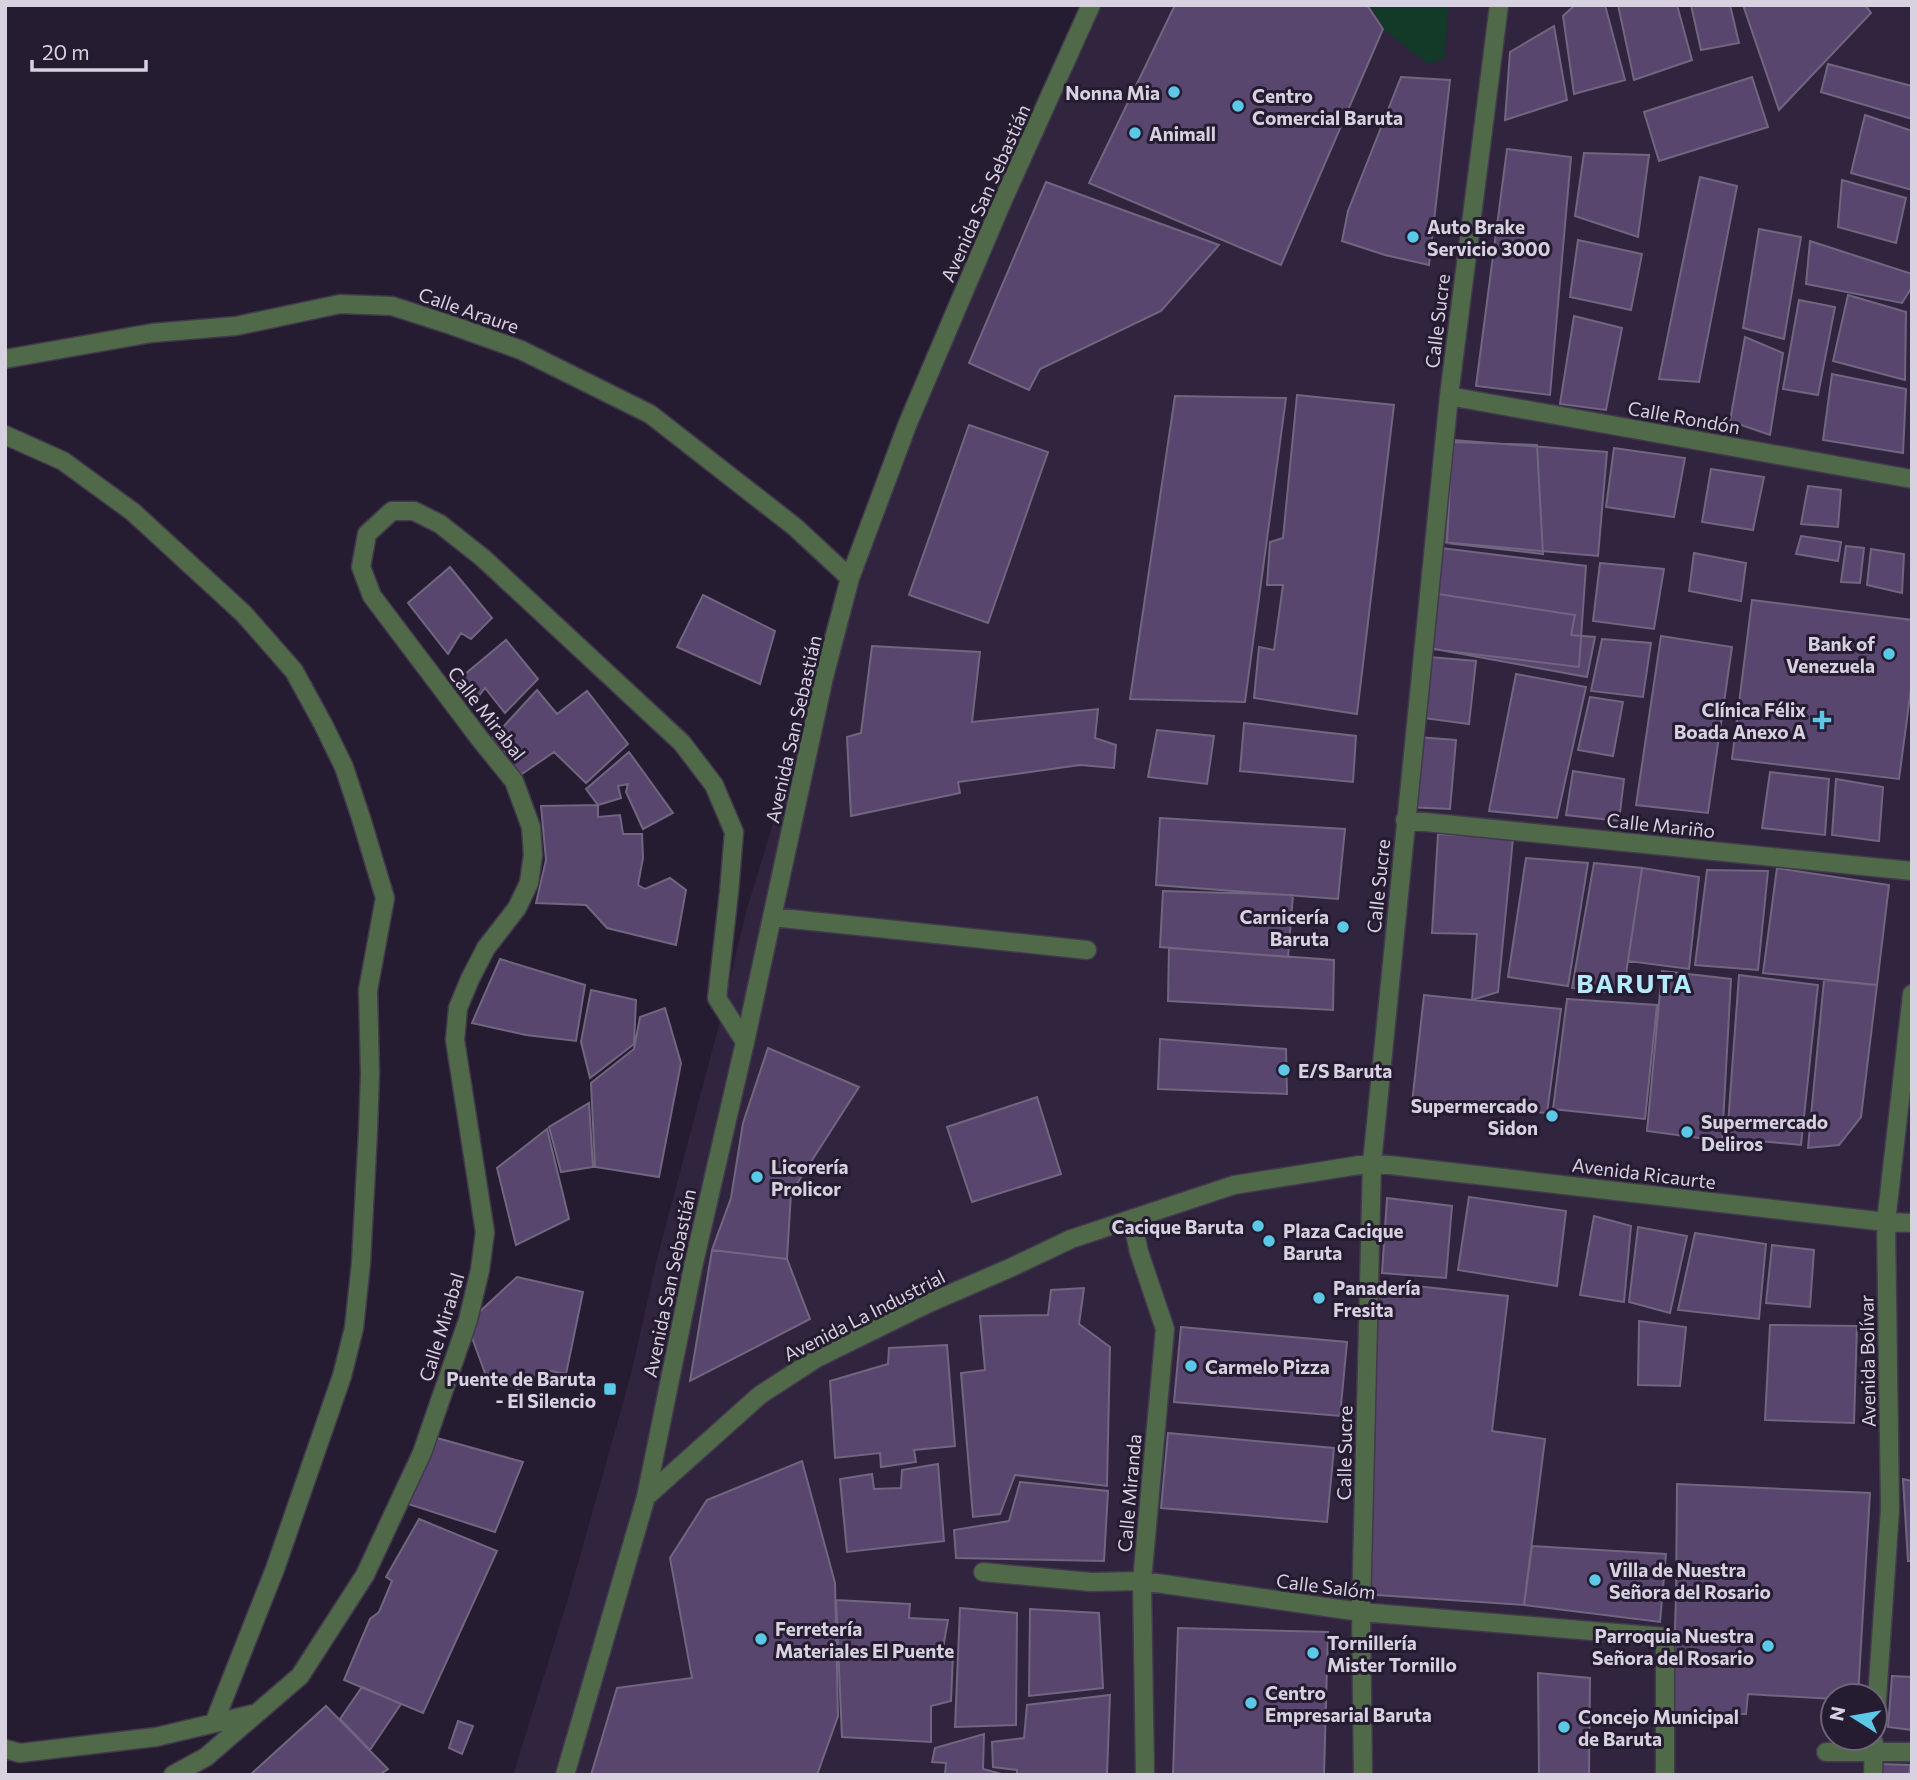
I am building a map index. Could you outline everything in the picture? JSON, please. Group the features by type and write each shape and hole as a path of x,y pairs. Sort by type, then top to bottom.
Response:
{"street":[{"name":"Avenida San Sebastián","path":"646,1497 692,1266 745,1042 824,677 850,578 908,423 1003,200 1091,5"},
{"name":"Calle Sucre","path":"1363,1775 1361,1612 1372,1163 1449,396 1499,5"},
{"name":"Calle Araure","path":"5,359 152,333 236,326 340,304 392,306 521,350 650,414 795,527 850,578"},
{"name":"Calle Rondón","path":"1449,396 1912,479"},
{"path":"5,435 63,461 134,512 244,614 294,671 344,767 385,898 368,990 370,1073 354,1328 342,1376 275,1569 214,1723"},
{"name":"Calle Mirabal","path":"173,1775 206,1757 300,1676 365,1575 422,1453 468,1321 480,1270 485,1233 455,1040 458,1008 486,948 517,908 529,883 533,855 531,827 514,781 372,596 361,567 367,534 391,511 414,511 440,524 483,558 682,743 714,785 734,832 717,998 745,1042"},
{"name":"Calle Mariño","path":"1405,820 1912,871"},
{"path":"772,916 1087,950"},
{"name":"Avenida Bolívar","path":"1878,1682 1890,1509 1886,1222 1912,994"},
{"name":"Avenida La Industrial","path":"646,1497 760,1395 817,1358 929,1303 1071,1239 1234,1185 1372,1163"},
{"name":"Avenida Ricaurte","path":"1372,1163 1912,1223"},
{"name":"Calle Miranda","path":"1132,1220 1139,1252 1165,1329 1142,1581 1145,1775"},
{"path":"565,1775 646,1497"},
{"name":"Calle Salóm","path":"983,1572 1091,1582 1142,1581 1361,1612 1665,1637 1665,1775"},
{"name":"Calle Mirabal","path":"5,1749 20,1753 156,1737 257,1713"},
{"path":"1889,1748 1912,1752"},
{"path":"1873,1775 1874,1752"}],"shaded area":[{"path":"1083,5 1912,5 1912,1775 513,1775 570,1592 631,1374 658,1255 746,912 839,608"}],"green space":[{"path":"1371,5 1449,5 1444,59 1428,64 1383,29"}],"building":[{"name":"Centro Comercial Baruta","path":"1175,5 1367,5 1383,29 1281,265 1089,183"},
{"path":"1575,5 1605,5 1625,80 1574,94 1563,16"},
{"path":"1618,5 1677,5 1692,60 1634,80"},
{"path":"1691,5 1730,5 1739,43 1701,50"},
{"path":"1743,5 1865,5 1871,13 1779,110"},
{"path":"1554,26 1567,100 1505,120 1510,52"},
{"path":"1828,64 1912,86 1912,119 1821,92"},
{"path":"1401,77 1450,80 1429,265 1342,241 1348,211"},
{"path":"1752,77 1768,127 1659,161 1644,112"},
{"path":"1865,115 1912,131 1912,190 1851,173"},
{"path":"1507,149 1571,157 1550,395 1476,386"},
{"path":"1584,153 1649,155 1638,237 1575,216"},
{"path":"1700,177 1737,186 1699,382 1659,379"},
{"path":"1842,180 1906,198 1896,243 1838,227"},
{"path":"1046,182 1219,245 1161,311 1040,369 1029,390 969,363"},
{"path":"1759,229 1801,237 1784,339 1743,328"},
{"path":"1578,240 1642,254 1631,310 1570,297"},
{"path":"1810,241 1912,274 1912,287 1902,303 1806,284"},
{"path":"1848,295 1906,312 1905,380 1833,361"},
{"path":"1799,300 1835,307 1818,395 1783,389"},
{"path":"1574,316 1622,328 1606,410 1560,404"},
{"path":"1745,337 1783,353 1770,435 1730,421"},
{"path":"1832,374 1906,389 1903,453 1823,440"},
{"path":"1297,395 1394,405 1357,714 1254,698 1259,647 1274,650 1283,585 1267,585 1270,542 1283,538"},
{"path":"1175,396 1286,398 1245,702 1130,699"},
{"path":"969,425 1048,452 988,623 909,595"},
{"path":"1453,440 1607,452 1598,556 1441,542"},
{"path":"1452,442 1537,445 1543,554 1447,543"},
{"path":"1614,448 1685,458 1674,517 1606,507"},
{"path":"1711,469 1764,477 1753,530 1702,522"},
{"path":"1808,486 1841,490 1838,527 1801,524"},
{"path":"1801,536 1841,542 1838,561 1796,554"},
{"path":"1846,546 1864,548 1860,583 1841,582"},
{"path":"1441,548 1586,566 1579,667 1431,649"},
{"path":"1871,549 1904,554 1902,593 1867,585"},
{"path":"1694,553 1746,563 1741,601 1689,591"},
{"path":"1600,563 1664,569 1654,629 1593,621"},
{"path":"450,567 492,618 471,639 461,633 448,654 408,603"},
{"path":"1438,594 1575,615 1571,635 1595,637 1587,677 1429,648"},
{"path":"703,595 775,631 760,684 677,647"},
{"name":"Clínica Félix Boada Anexo A","path":"1752,600 1912,620 1912,681 1899,779 1732,759"},
{"path":"1661,636 1732,647 1708,813 1636,805"},
{"path":"1602,639 1651,643 1643,697 1591,691"},
{"path":"506,640 538,679 505,713 485,688 475,701 458,680"},
{"path":"872,646 980,652 972,722 1098,709 1095,738 1116,745 1114,768 1080,765 958,782 960,793 851,816 847,737 861,733"},
{"path":"1429,657 1476,661 1469,724 1416,717"},
{"path":"1516,674 1586,687 1557,818 1489,811"},
{"path":"537,690 557,714 587,691 628,744 586,783 554,752 519,776 490,741"},
{"path":"1590,697 1623,702 1613,756 1578,750"},
{"path":"1244,723 1356,736 1353,782 1240,771"},
{"path":"1157,730 1214,736 1207,784 1148,777"},
{"path":"1417,737 1456,740 1450,809 1406,807"},
{"path":"629,752 673,813 643,829 626,792 628,784 618,786 621,798 598,805 586,789"},
{"path":"1573,771 1624,779 1619,821 1566,815"},
{"path":"1770,772 1829,779 1825,835 1762,828"},
{"path":"1836,779 1883,787 1879,841 1832,835"},
{"path":"598,805 598,817 620,815 623,834 642,834 643,858 638,885 645,889 670,878 686,890 676,945 607,928 586,905 536,903 546,860 541,806"},
{"path":"1160,818 1345,829 1338,899 1156,885"},
{"path":"1438,834 1513,838 1498,992 1472,1000 1477,934 1432,933"},
{"path":"1526,858 1588,863 1568,986 1508,977"},
{"path":"1594,863 1642,868 1623,994 1572,988"},
{"path":"1642,868 1699,877 1689,969 1628,961"},
{"path":"1777,868 1889,885 1877,985 1763,973"},
{"path":"1707,870 1768,871 1758,970 1695,965"},
{"path":"1163,891 1293,895 1288,957 1160,947"},
{"path":"1169,948 1334,960 1333,1010 1168,1001"},
{"path":"500,959 585,985 576,1041 526,1035 472,1023"},
{"path":"1662,971 1731,979 1722,1141 1647,1131"},
{"path":"1739,975 1818,985 1801,1145 1727,1138"},
{"path":"1824,980 1877,985 1861,1117 1839,1145 1808,1148"},
{"path":"591,990 636,1000 634,1044 590,1078 581,1042"},
{"path":"1424,995 1561,1009 1547,1113 1412,1103"},
{"path":"1567,999 1657,1005 1645,1119 1553,1109"},
{"path":"665,1008 681,1063 659,1177 595,1167 591,1083 634,1049 640,1017"},
{"path":"1160,1039 1286,1049 1287,1094 1158,1089"},
{"path":"768,1048 859,1087 791,1193 787,1259 712,1250 731,1198 743,1123"},
{"path":"1037,1097 1061,1174 972,1202 947,1127"},
{"path":"589,1103 593,1167 561,1172 549,1127"},
{"path":"547,1129 569,1219 516,1245 497,1168"},
{"path":"1469,1197 1566,1211 1557,1286 1458,1270"},
{"path":"1387,1198 1452,1206 1446,1278 1382,1273"},
{"path":"1594,1216 1631,1226 1624,1302 1580,1295"},
{"path":"1638,1227 1687,1236 1670,1313 1629,1302"},
{"path":"1695,1233 1766,1244 1759,1319 1678,1310"},
{"path":"1772,1245 1814,1250 1810,1307 1766,1303"},
{"path":"712,1250 787,1259 810,1319 690,1381"},
{"path":"517,1277 583,1292 566,1374 546,1370 518,1389 485,1373 471,1335 477,1314"},
{"path":"1369,1281 1508,1296 1492,1431 1545,1439 1524,1605 1362,1594"},
{"path":"1084,1288 1079,1324 1110,1347 1107,1486 1015,1475 1000,1514 973,1517 961,1373 985,1370 980,1316 1048,1315 1051,1290"},
{"path":"1639,1321 1686,1327 1680,1386 1638,1385"},
{"path":"1770,1325 1857,1326 1854,1423 1765,1420"},
{"path":"1181,1327 1347,1342 1340,1416 1174,1402"},
{"path":"947,1345 955,1446 914,1450 916,1462 881,1467 880,1453 835,1458 830,1381 888,1364 889,1348"},
{"path":"1168,1433 1334,1448 1327,1522 1161,1508"},
{"path":"437,1438 523,1462 495,1532 408,1504"},
{"name":"Ferretería Materiales El Puente","path":"802,1461 835,1583 838,1716 817,1775 591,1775 617,1688 692,1678 670,1558 707,1500"},
{"path":"938,1464 944,1541 847,1552 840,1479 872,1474 874,1489 901,1488 902,1470"},
{"path":"1903,1479 1912,1481 1912,1561 1908,1561"},
{"path":"1020,1482 1108,1491 1104,1561 956,1558 954,1530 1009,1521"},
{"name":"Parroquia Nuestra Señora del Rosario","path":"1677,1484 1870,1493 1859,1682 1819,1682 1819,1698 1748,1694 1746,1714 1672,1714"},
{"path":"419,1519 497,1551 423,1713 344,1680 370,1619 379,1612 392,1581 386,1577"},
{"name":"Villa de Nuestra Señora del Rosario","path":"1532,1546 1666,1554 1660,1622 1524,1605"},
{"path":"836,1600 910,1604 909,1618 948,1620 942,1654 953,1653 951,1701 931,1706 931,1742 842,1737"},
{"path":"960,1608 1017,1613 1016,1725 955,1727"},
{"path":"1030,1609 1099,1613 1103,1688 1029,1696"},
{"name":"Centro Empresarial Baruta","path":"1178,1628 1328,1632 1324,1775 1173,1775"},
{"name":"Concejo Municipal de Baruta","path":"1538,1673 1590,1678 1589,1775 1539,1775"},
{"path":"1892,1676 1912,1677 1912,1730 1889,1727"},
{"path":"362,1687 401,1704 370,1750 340,1719"},
{"path":"1110,1695 1107,1775 1017,1775 1017,1770 993,1767 992,1742 1024,1738 1027,1705"},
{"path":"326,1706 388,1769 379,1775 250,1775"},
{"path":"458,1721 473,1726 462,1754 449,1748"},
{"path":"984,1734 983,1769 1005,1775 945,1775 946,1763 932,1762 935,1748"},
{"path":"1879,1764 1910,1765 1909,1775 1880,1775"}],"place":[{"name":"Nonna Mia","path":"1174,92"},
{"name":"Centro Comercial Baruta","path":"1238,106"},
{"name":"Animall","path":"1135,133"},
{"name":"Auto Brake Servicio 3000","path":"1413,237"},
{"name":"Bank of Venezuela","path":"1889,654"},
{"name":"Clínica Félix Boada Anexo A","path":"1822,720"},
{"name":"Carnicería Baruta","path":"1343,927"},
{"name":"E/S Baruta","path":"1284,1070"},
{"name":"Supermercado Sidon","path":"1552,1116"},
{"name":"Supermercado Deliros","path":"1687,1132"},
{"name":"Licorería Prolicor","path":"757,1177"},
{"name":"Cacique Baruta","path":"1258,1226"},
{"name":"Plaza Cacique Baruta","path":"1269,1241"},
{"name":"Panadería Fresita","path":"1319,1298"},
{"name":"Carmelo Pizza","path":"1191,1366"},
{"name":"Puente de Baruta - El Silencio","path":"610,1389"},
{"name":"Villa de Nuestra Señora del Rosario","path":"1595,1580"},
{"name":"Ferretería Materiales El Puente","path":"761,1639"},
{"name":"Parroquia Nuestra Señora del Rosario","path":"1768,1646"},
{"name":"Tornillería Mister Tornillo","path":"1313,1653"},
{"name":"Centro Empresarial Baruta","path":"1251,1703"},
{"name":"Concejo Municipal de Baruta","path":"1564,1727"}],"district":[{"name":"BARUTA","path":"1635,982"}]}
